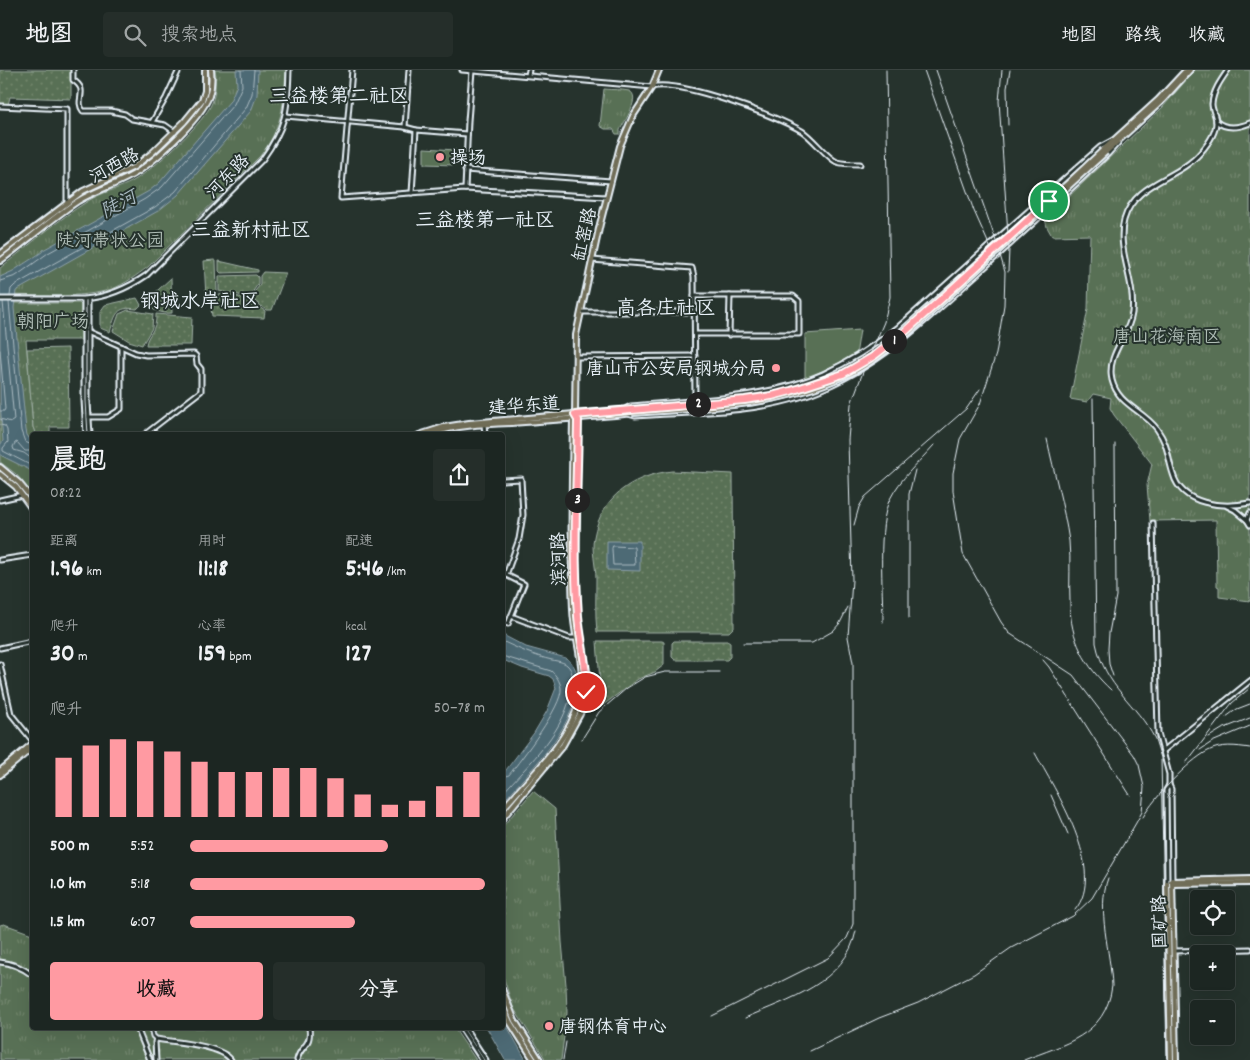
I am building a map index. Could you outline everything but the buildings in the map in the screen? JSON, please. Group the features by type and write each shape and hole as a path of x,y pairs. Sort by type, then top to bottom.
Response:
{"main road":[{"name":"河西路","path":"0,262 76,202 140,170 177,133 195,111 205,91 205,70"},
{"name":"河西路","path":"0,254 83,191 134,167 196,117 204,106 212,87 211,70"},
{"name":"缸窑路","path":"575,417 576,335 606,198 620,146 633,116 652,87 659,70"},
{"path":"1120,138 1186,70"},
{"path":"1120,138 1160,102 1190,70"},
{"name":"建华东道","path":"440,432 484,424 745,400 772,396 843,374 861,364 906,331 1120,138"},
{"name":"建华东道","path":"428,432 444,427 469,423 575,417"},
{"name":"滨河路","path":"505,807 558,745 575,714 582,692 583,680 579,638 576,560 575,417"},
{"path":"0,468 19,483 30,497"},
{"path":"0,474 22,495 30,507"},
{"name":"滨河路","path":"505,815 563,745 580,714 588,679 579,638"},
{"path":"0,771 30,746"},
{"path":"0,775 30,750"},
{"path":"1171,883 1250,879"},
{"path":"1171,883 1250,883"},
{"name":"国矿路","path":"1171,883 1176,1060"},
{"name":"国矿路","path":"1171,883 1171,1060"},
{"path":"505,997 515,1021 540,1060"},
{"path":"505,1011 534,1060"}],"street":[{"path":"73,70 73,80 79,83 81,88 82,110 111,110 125,114 137,121 152,122 170,127 177,133"},
{"path":"152,122 179,70"},
{"name":"河东路","path":"0,299 86,299 112,294 147,275 262,160 273,145 286,116 289,70"},
{"path":"352,70 341,198 465,190 606,198"},
{"path":"405,127 409,70"},
{"path":"462,70 652,87 663,86 690,91 723,99 768,114 806,134 836,162 860,164"},
{"path":"465,190 470,70"},
{"path":"528,75 529,70"},
{"path":"1228,70 1216,88 1212,104 1216,121 1214,131 1202,151 1184,169 1149,186 1139,194 1130,205 1124,218 1122,238 1132,289 1132,309 1129,327 1114,354 1111,371 1116,391 1123,400 1150,421 1162,436 1172,474 1177,484 1192,498 1215,505 1250,504"},
{"path":"0,106 67,108 68,202"},
{"path":"286,116 467,134"},
{"path":"1216,121 1222,127"},
{"path":"1214,131 1222,127 1237,127 1250,123"},
{"path":"412,193 416,130"},
{"path":"1120,138 1101,161 909,335 868,366 823,389 765,406 635,416 624,412 631,406 753,393 788,386 821,375 865,351 897,328 1100,147 1120,138"},
{"path":"465,170 611,180"},
{"path":"592,260 692,268 696,334 695,400"},
{"path":"694,296 793,296 799,301 799,334 696,334"},
{"path":"729,334 730,296"},
{"path":"86,299 88,432"},
{"path":"86,299 84,400 88,432"},
{"path":"580,312 695,312"},
{"path":"87,331 136,353 146,355 194,354 196,356 197,364 201,369 201,390 148,432"},
{"path":"89,417 108,417 121,409 121,346"},
{"path":"576,357 696,356"},
{"path":"484,424 484,432"},
{"path":"505,480 521,479 524,515 519,539 505,573"},
{"path":"0,500 22,495"},
{"path":"1226,506 1248,520 1250,525"},
{"path":"1248,520 1250,513"},
{"name":"国矿路","path":"1153,523 1158,733 1169,785 1166,790 1171,883"},
{"path":"0,560 30,555"},
{"path":"505,575 524,584 508,624 505,623"},
{"path":"511,616 569,638 579,638"},
{"path":"0,648 30,641"},
{"path":"0,664 11,714 30,738"},
{"path":"1163,751 1250,681"},
{"path":"1174,951 1250,950"},
{"path":"0,962 7,962 30,973"},
{"path":"137,1030 150,1060"},
{"path":"152,1030 156,1039 208,1048 227,1055 231,1060"},
{"path":"297,1060 298,1054 309,1040 309,1030"},
{"path":"464,1030 484,1060"},
{"path":"156,1039 156,1060"}],"green space":[{"path":"0,70 71,70 71,99 10,97 8,105 0,104"},
{"path":"207,70 209,70 208,88 203,105 193,120 179,132 203,102 208,81"},
{"name":"陡河带状公园","path":"215,70 286,70 283,105 277,126 260,156 148,267 122,285 87,294 57,296 0,295 0,268 77,208 93,198 128,184 142,175 163,158 196,126 212,103 215,89"},
{"name":"唐山花海南区","path":"1195,70 1250,70 1250,601 1219,597 1219,587 1217,586 1216,520 1150,521 1147,485 1152,464 1114,415 1110,408 1111,398 1093,394 1087,402 1070,399 1088,309 1090,235 1052,236 1045,219 1162,108"},
{"path":"604,89 626,90 633,94 633,103 620,130 620,134 616,134 613,129 605,129 600,126"},
{"path":"174,134 176,136 143,166 80,198 0,259 0,257 79,196 96,186 121,177 139,166"},
{"name":"操场","path":"424,148 456,150 455,165 424,164"},
{"path":"204,261 216,261 217,292 206,297"},
{"path":"219,261 258,270 258,272 221,273 219,271"},
{"path":"263,272 286,273 272,310 266,310 250,297 260,285 260,276"},
{"path":"256,275 258,277 258,284 249,297 219,291 219,276"},
{"path":"171,278 172,313 154,310 145,303 146,301"},
{"path":"227,294 247,299 265,311 264,318 212,316 210,301 219,295"},
{"path":"137,298 141,305 137,309 121,310 114,320 110,332 100,328 100,312 105,305"},
{"name":"朝阳广场","path":"0,303 79,303 81,305 81,340 26,340 35,432 30,432 30,491 16,474 0,462"},
{"path":"128,310 153,314 152,328 142,345 129,341 113,331 119,314"},
{"path":"156,314 192,317 191,345 146,345 154,329"},
{"path":"860,330 856,355 805,379 805,334"},
{"path":"68,348 69,427 50,427 50,432 35,432 27,349"},
{"path":"672,471 733,474 734,627 729,632 597,632 596,574 593,547 598,523 604,510 621,490 632,483 658,473"},
{"path":"597,641 662,641 664,642 664,665 655,672 638,679 599,708 597,701 600,682"},
{"path":"674,641 727,641 730,643 730,657 727,660 675,660 672,657 672,643"},
{"path":"533,791 555,809 567,1013 561,1060 546,1060 513,1007 505,982 505,824"},
{"path":"4,924 30,933 30,1030 455,1030 476,1060 0,1060 0,925"}],"water":[{"path":"236,70 258,70 257,95 251,111 178,195 158,211 16,291 14,308 26,430 30,439 30,470 4,457 0,454 0,445 3,441 0,403 0,277 13,271 43,250 149,191 159,183 230,101 237,85"},
{"path":"607,541 640,541 640,571 607,570"},
{"path":"505,636 526,647 569,660 577,674 578,685 568,718 559,733 538,762 505,800 505,771 534,733 547,711 556,688 553,679 549,676 505,661"},
{"path":"505,1023 526,1060 505,1060 488,1030 505,1030"}],"railway":[{"path":"712,1016 828,958 847,938 853,924 853,663 848,637 852,580 848,440 851,404 884,322 890,297 886,70"},
{"path":"924,70 974,211 995,258"},
{"path":"810,1051 879,1018 918,1003 974,974 1011,948 1073,916 1092,898 1142,812 1144,787 1139,765 1134,755 1073,675 1009,633 963,554 953,491 953,473 960,439 980,404 996,354 1004,305 1005,272 995,238 936,70"},
{"path":"1002,70 999,101 1009,249 1008,272"},
{"path":"1008,125 1007,88 1010,70"},
{"path":"854,525 859,507 865,497 967,408 980,389"},
{"path":"1093,399 1096,643 1106,672 1147,726 1155,739 1161,758 1167,1060"},
{"path":"1047,439 1069,541 1070,603 1076,640 1087,661 1111,690"},
{"path":"1113,676 1109,664 1108,649 1116,596 1115,444"},
{"path":"883,622 882,541 886,510 890,499 899,485 934,445"},
{"path":"909,618 909,494 915,470"},
{"path":"743,643 812,643 833,631 840,623 848,607"},
{"path":"1043,660 1130,795"},
{"path":"582,739 599,712 627,688 645,677 665,672 719,672"},
{"path":"1186,763 1232,703 1250,688"},
{"path":"1226,717 1237,709 1250,704"},
{"path":"1209,737 1222,729 1250,718"},
{"path":"1200,750 1212,742 1250,726"},
{"path":"1143,817 1172,780 1200,756 1223,746 1250,748"},
{"path":"1035,753 1065,809 1082,853 1085,874 1084,894 1075,910"},
{"path":"1051,795 1068,834"},
{"path":"1024,1060 1054,1049 1081,1036 1092,1027 1108,1003 1112,986 1103,904 1108,878"},
{"path":"745,1018 796,996 828,976 840,964 850,949 856,931"},
{"path":"563,1060 566,1042"}],"place":[{"name":"操场","path":"440,157"},
{"name":"唐山市公安局钢城分局","path":"776,368"},
{"name":"唐钢体育中心","path":"549,1026"}],"district":[{"name":"三益楼第二社区","path":"339,95"},
{"name":"三益楼第一社区","path":"485,219"},
{"name":"三益新村社区","path":"251,229"},
{"name":"钢城水岸社区","path":"200,300"},
{"name":"高各庄社区","path":"666,307"}],"route":[{"path":"586,692 588,679 578,616 576,560 578,418 575,415 772,396 843,374 874,356 906,331 1049,201"}],"water label":[{"name":"陡河","path":"118,203"}]}
